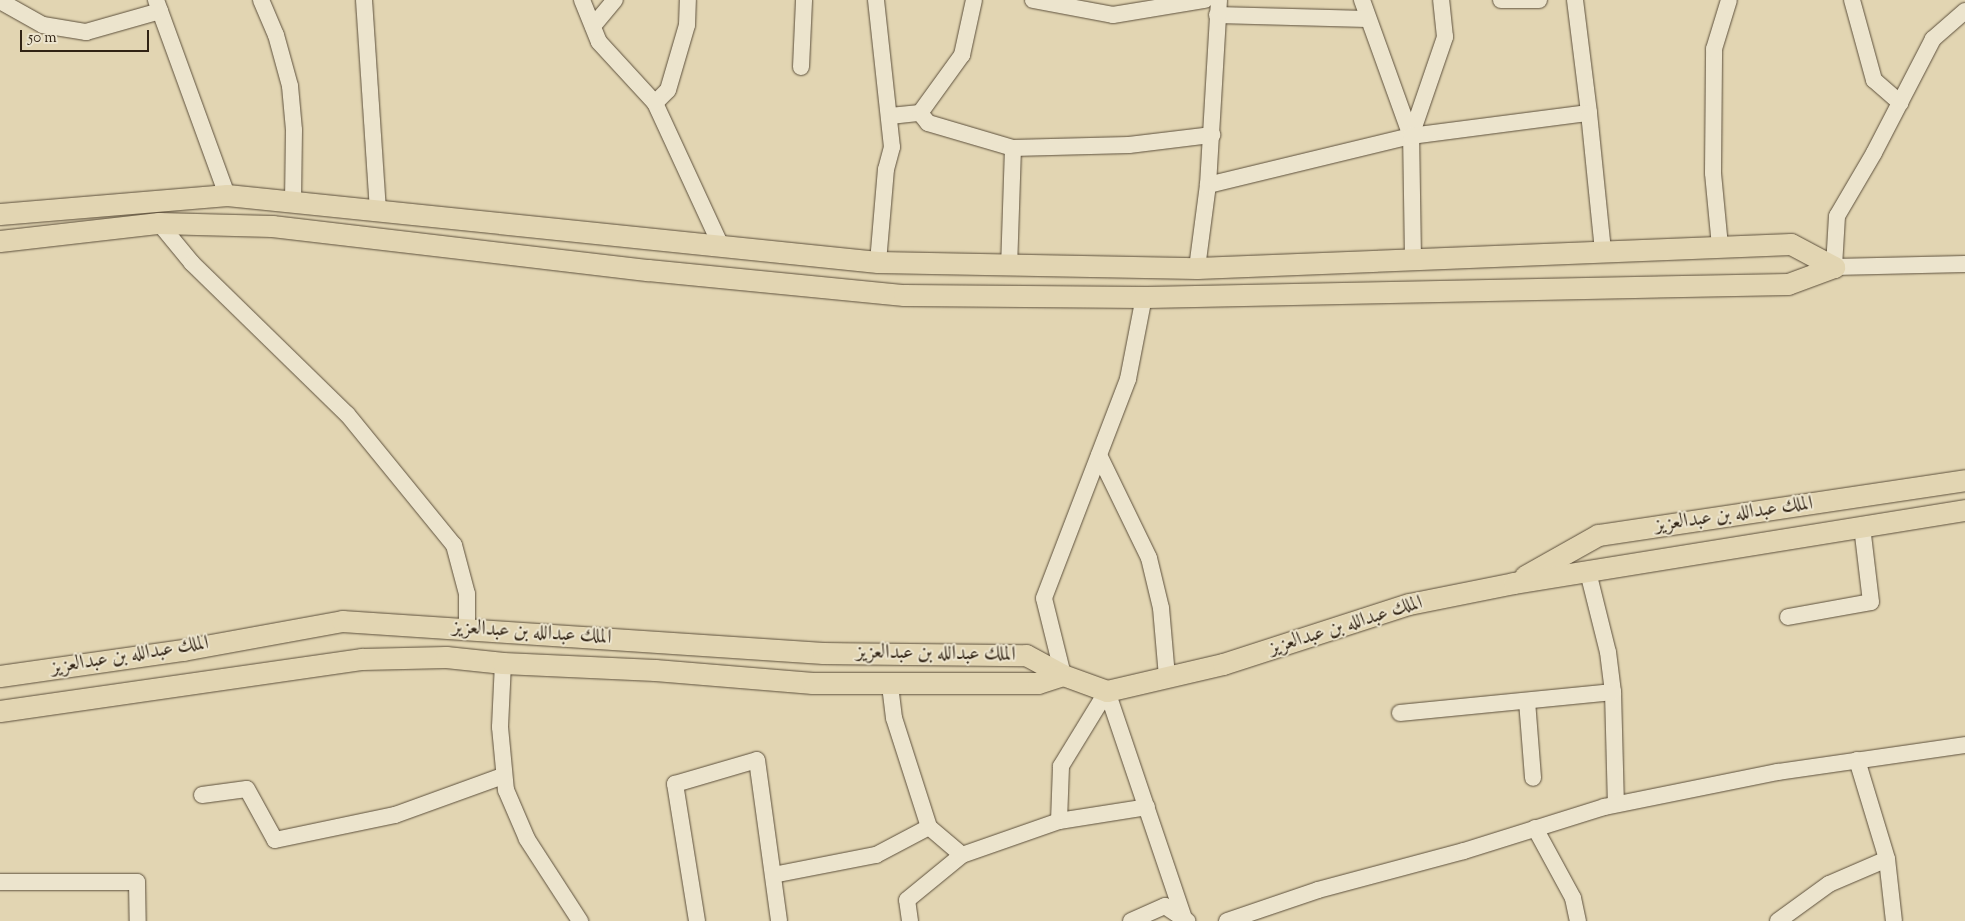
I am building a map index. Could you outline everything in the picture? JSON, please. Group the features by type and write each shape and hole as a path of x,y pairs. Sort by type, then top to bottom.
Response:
{"main road":[{"path":"0,214 154,199 227,195 293,200 878,262 1009,266 1197,268 1603,250 1791,244 1834,267"},
{"path":"154,199 158,223"},
{"path":"0,241 158,223 272,226 639,269 904,295 1144,297 1788,284 1834,267"},
{"path":"1142,268 1144,297"},
{"name":"الملك عبدالله بن عبدالعزيز","path":"1514,583 1598,535 1965,480"},
{"name":"الملك عبدالله بن عبدالعزيز","path":"0,676 183,650 342,621 823,653 1026,655 1062,675 1107,691 1167,677 1326,633 1409,604 1514,583 1965,510"},
{"name":"الملك عبدالله بن عبدالعزيز","path":"0,711 362,660 446,657 503,664 654,670 812,683 1038,683 1062,675"}],"street":[{"path":"261,0 276,36 290,86 294,130 293,200"},
{"path":"364,0 378,209"},
{"path":"582,0 599,42 654,103 721,246"},
{"path":"593,26 615,0"},
{"path":"654,103 668,90 687,25 688,0"},
{"path":"801,67 804,0"},
{"path":"876,0 892,147 886,169 878,262"},
{"path":"890,116 920,113 962,54 974,0"},
{"path":"1033,0 1113,16 1205,0"},
{"path":"1362,0 1367,19 1411,136"},
{"path":"1413,258 1411,136 1444,37 1441,0"},
{"path":"1500,0 1539,0"},
{"path":"1575,0 1603,250"},
{"path":"1720,246 1713,173 1714,49 1729,0"},
{"path":"1852,0 1874,80 1900,103"},
{"path":"0,2 43,25 86,32 158,5 227,195"},
{"path":"1197,268 1208,185 1218,8 1367,19"},
{"path":"1965,11 1933,39 1900,103 1837,216 1834,267 1965,264"},
{"path":"920,113 928,123 1013,148 1120,145 1212,135"},
{"path":"1208,185 1411,136 1589,113"},
{"path":"1009,266 1013,148"},
{"path":"158,223 192,263 347,414 454,545 467,594 467,628"},
{"path":"1062,675 1044,598 1128,378 1144,297"},
{"path":"1099,455 1150,558 1161,608 1167,677"},
{"path":"1788,617 1871,602 1862,527"},
{"path":"1588,572 1608,652 1613,692 1616,804"},
{"path":"503,664 503,776 527,839 580,921"},
{"path":"890,684 894,718 929,827 962,854"},
{"path":"1107,691 1185,921"},
{"path":"1059,822 1061,766 1107,691"},
{"path":"1400,713 1613,692"},
{"path":"1527,700 1532,778"},
{"path":"1227,921 1318,890 1616,804 1778,772 1965,745"},
{"path":"697,921 675,784 757,760 779,921"},
{"path":"1858,760 1886,859 1894,921"},
{"path":"202,795 246,789 275,840 395,816 503,776"},
{"path":"910,921 907,900 962,854 1059,822 1147,807"},
{"path":"773,875 876,854 929,827"},
{"path":"1535,828 1572,898 1578,921"},
{"path":"1778,921 1830,884 1886,859"},
{"path":"0,882 137,882 138,921"},
{"path":"1131,921 1165,906 1185,921 1191,921"}]}
